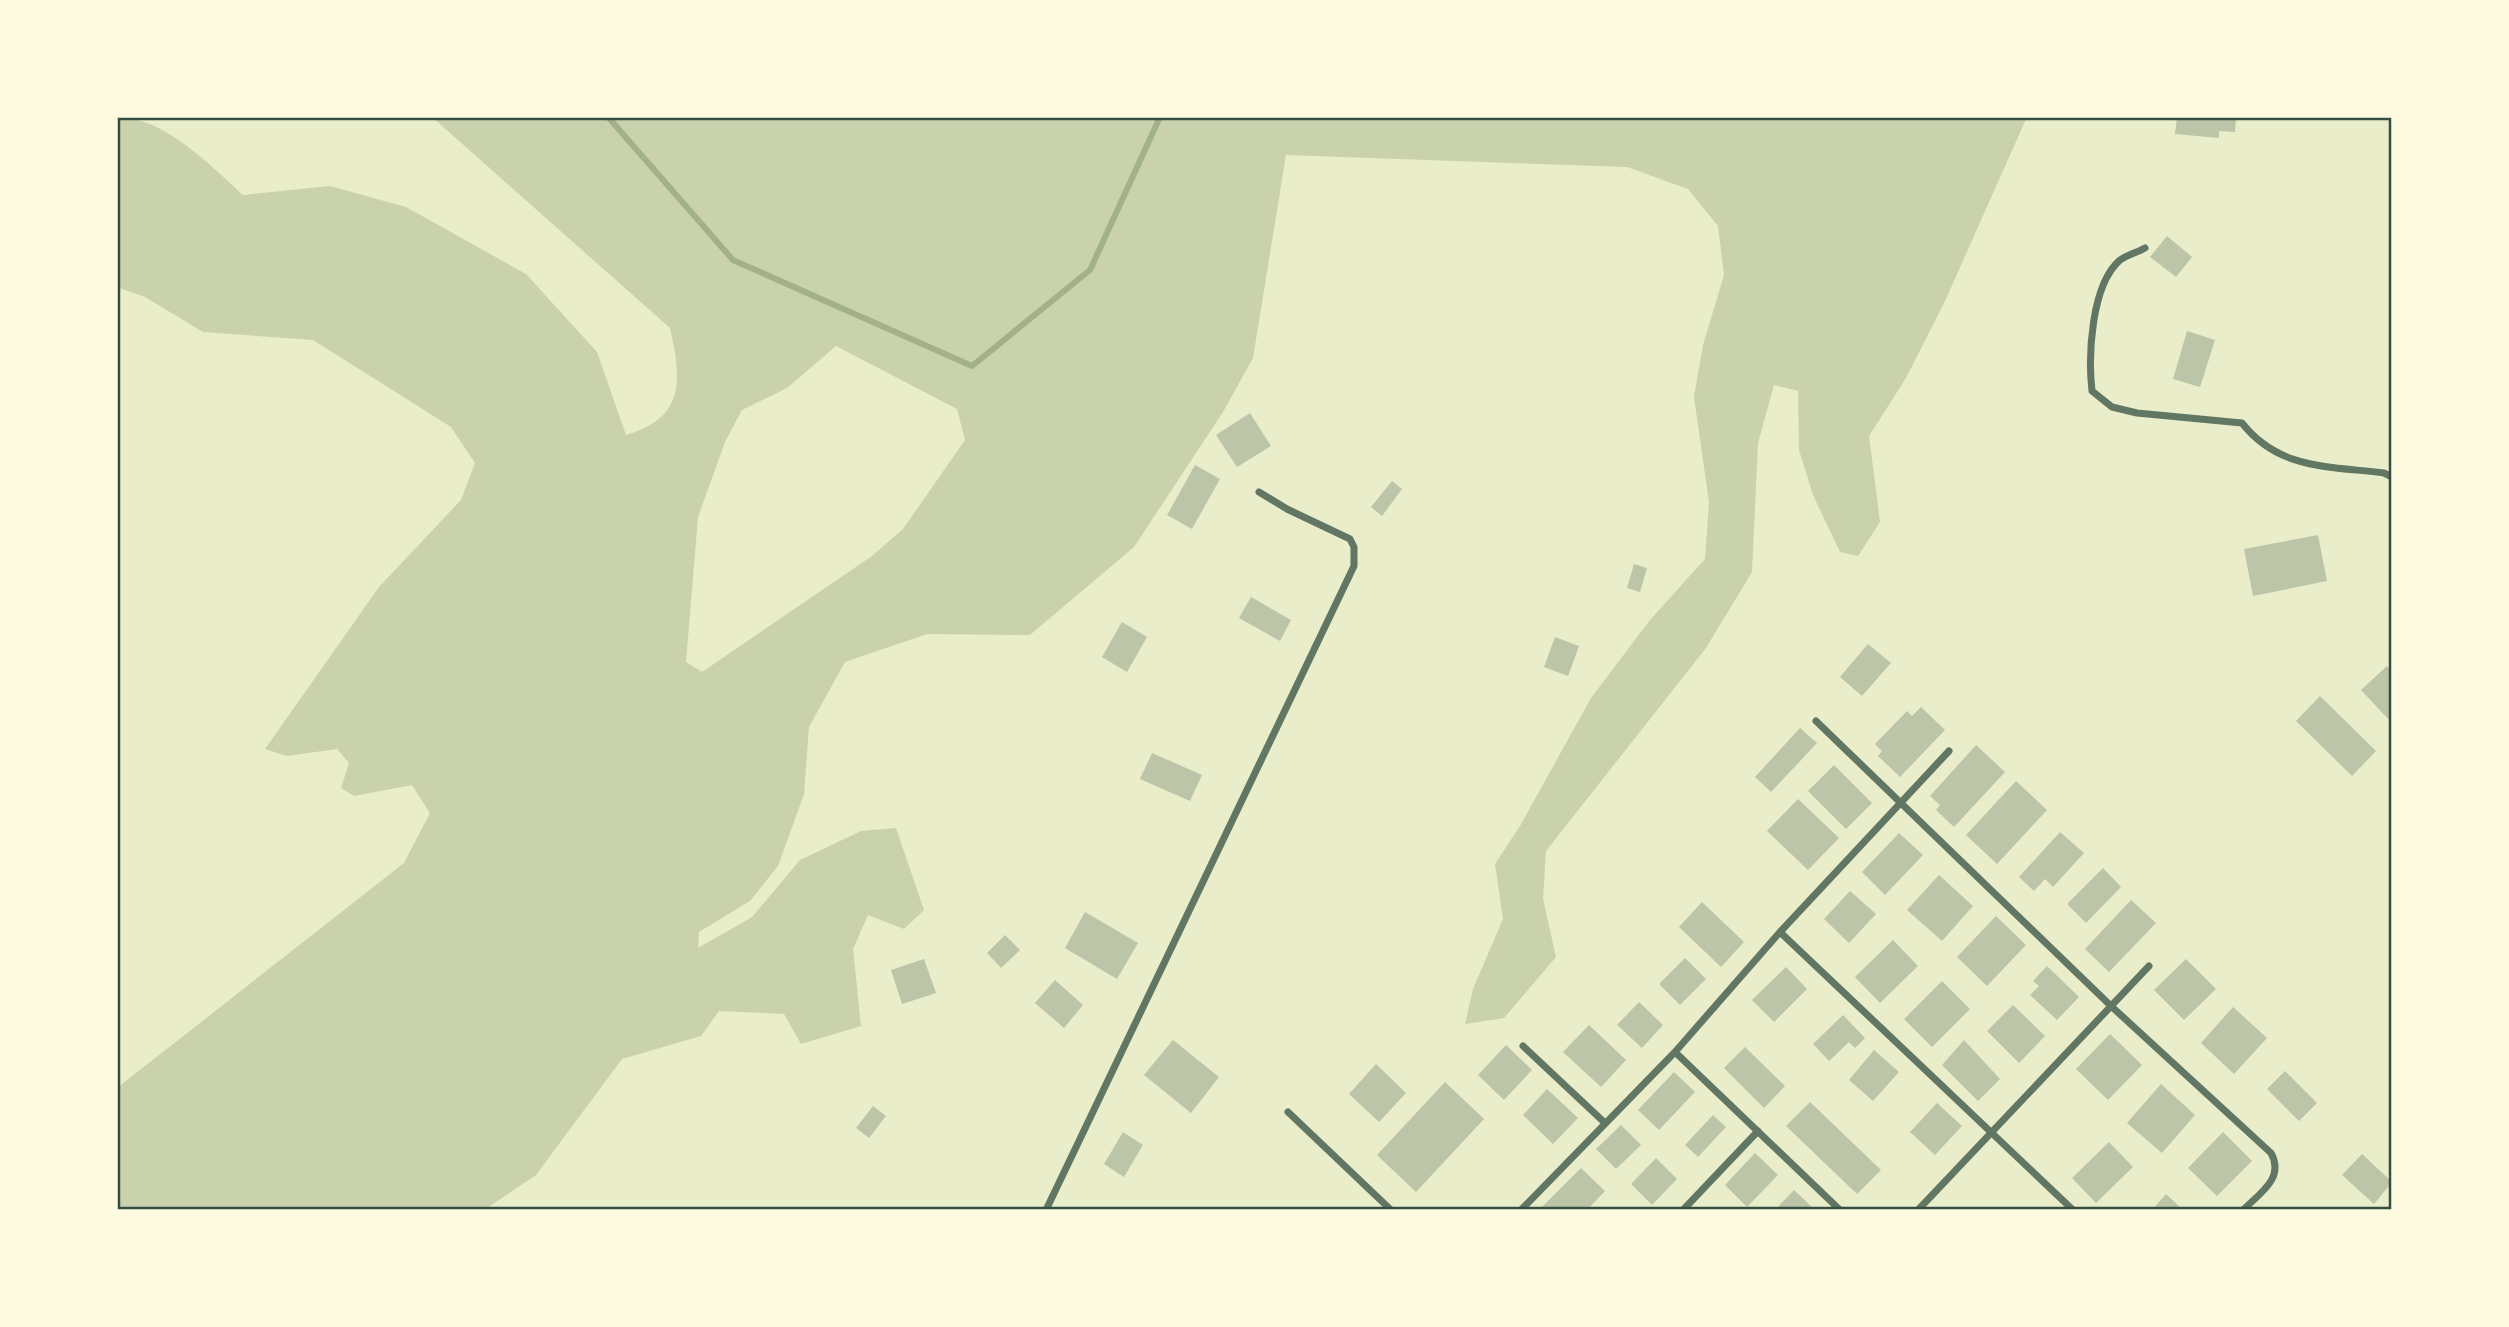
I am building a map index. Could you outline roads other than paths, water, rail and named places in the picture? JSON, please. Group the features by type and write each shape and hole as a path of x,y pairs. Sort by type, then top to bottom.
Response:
{"street":[{"path":"2145,248 2122,259 2111,271 2096,306 2090,369 2092,391 2112,407 2137,413 2242,423 2257,441 2298,462 2384,473 2392,477"},
{"path":"1046,1210 1354,566 1354,547 1350,538 1287,509 1259,492"},
{"path":"1816,721 2111,1006 2271,1153 2277,1170 2274,1179 2243,1210"},
{"path":"1521,1210 1675,1052 1780,932 1949,751"},
{"path":"1780,932 2073,1210"},
{"path":"1918,1210 2149,966"},
{"path":"1524,1046 1605,1124"},
{"path":"1675,1052 1840,1210"},
{"path":"1288,1112 1391,1210"},
{"path":"1683,1210 1758,1131"}],"waterway":[{"path":"608,117 733,260 972,366 1090,270 1160,117"}]}
